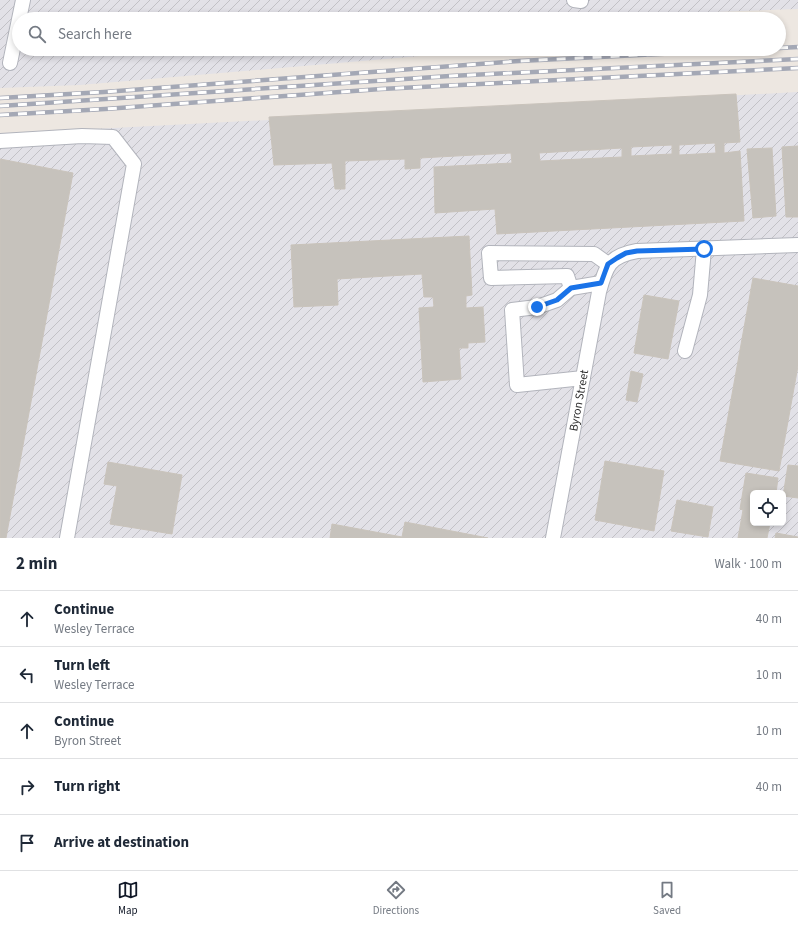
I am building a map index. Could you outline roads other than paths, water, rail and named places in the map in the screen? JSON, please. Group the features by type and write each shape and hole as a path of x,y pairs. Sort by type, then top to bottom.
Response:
{"street":[{"path":"21,12 23,0"},
{"path":"10,63 12,53"},
{"path":"0,141 82,136 113,137 134,164 68,538"},
{"path":"571,288 567,276 492,278 489,253 594,254 608,264 617,258 632,252 798,245"},
{"path":"685,351 700,295 704,249"},
{"name":"Byron Street","path":"553,538 601,283 608,264"},
{"path":"583,378 517,385 512,310 537,307 557,300 571,288 601,283"}],"railway":[{"path":"786,48 798,47"},
{"path":"0,98 104,92 519,61 619,56"},
{"path":"0,106 450,76 798,59"},
{"path":"0,115 381,89 798,68"}]}
